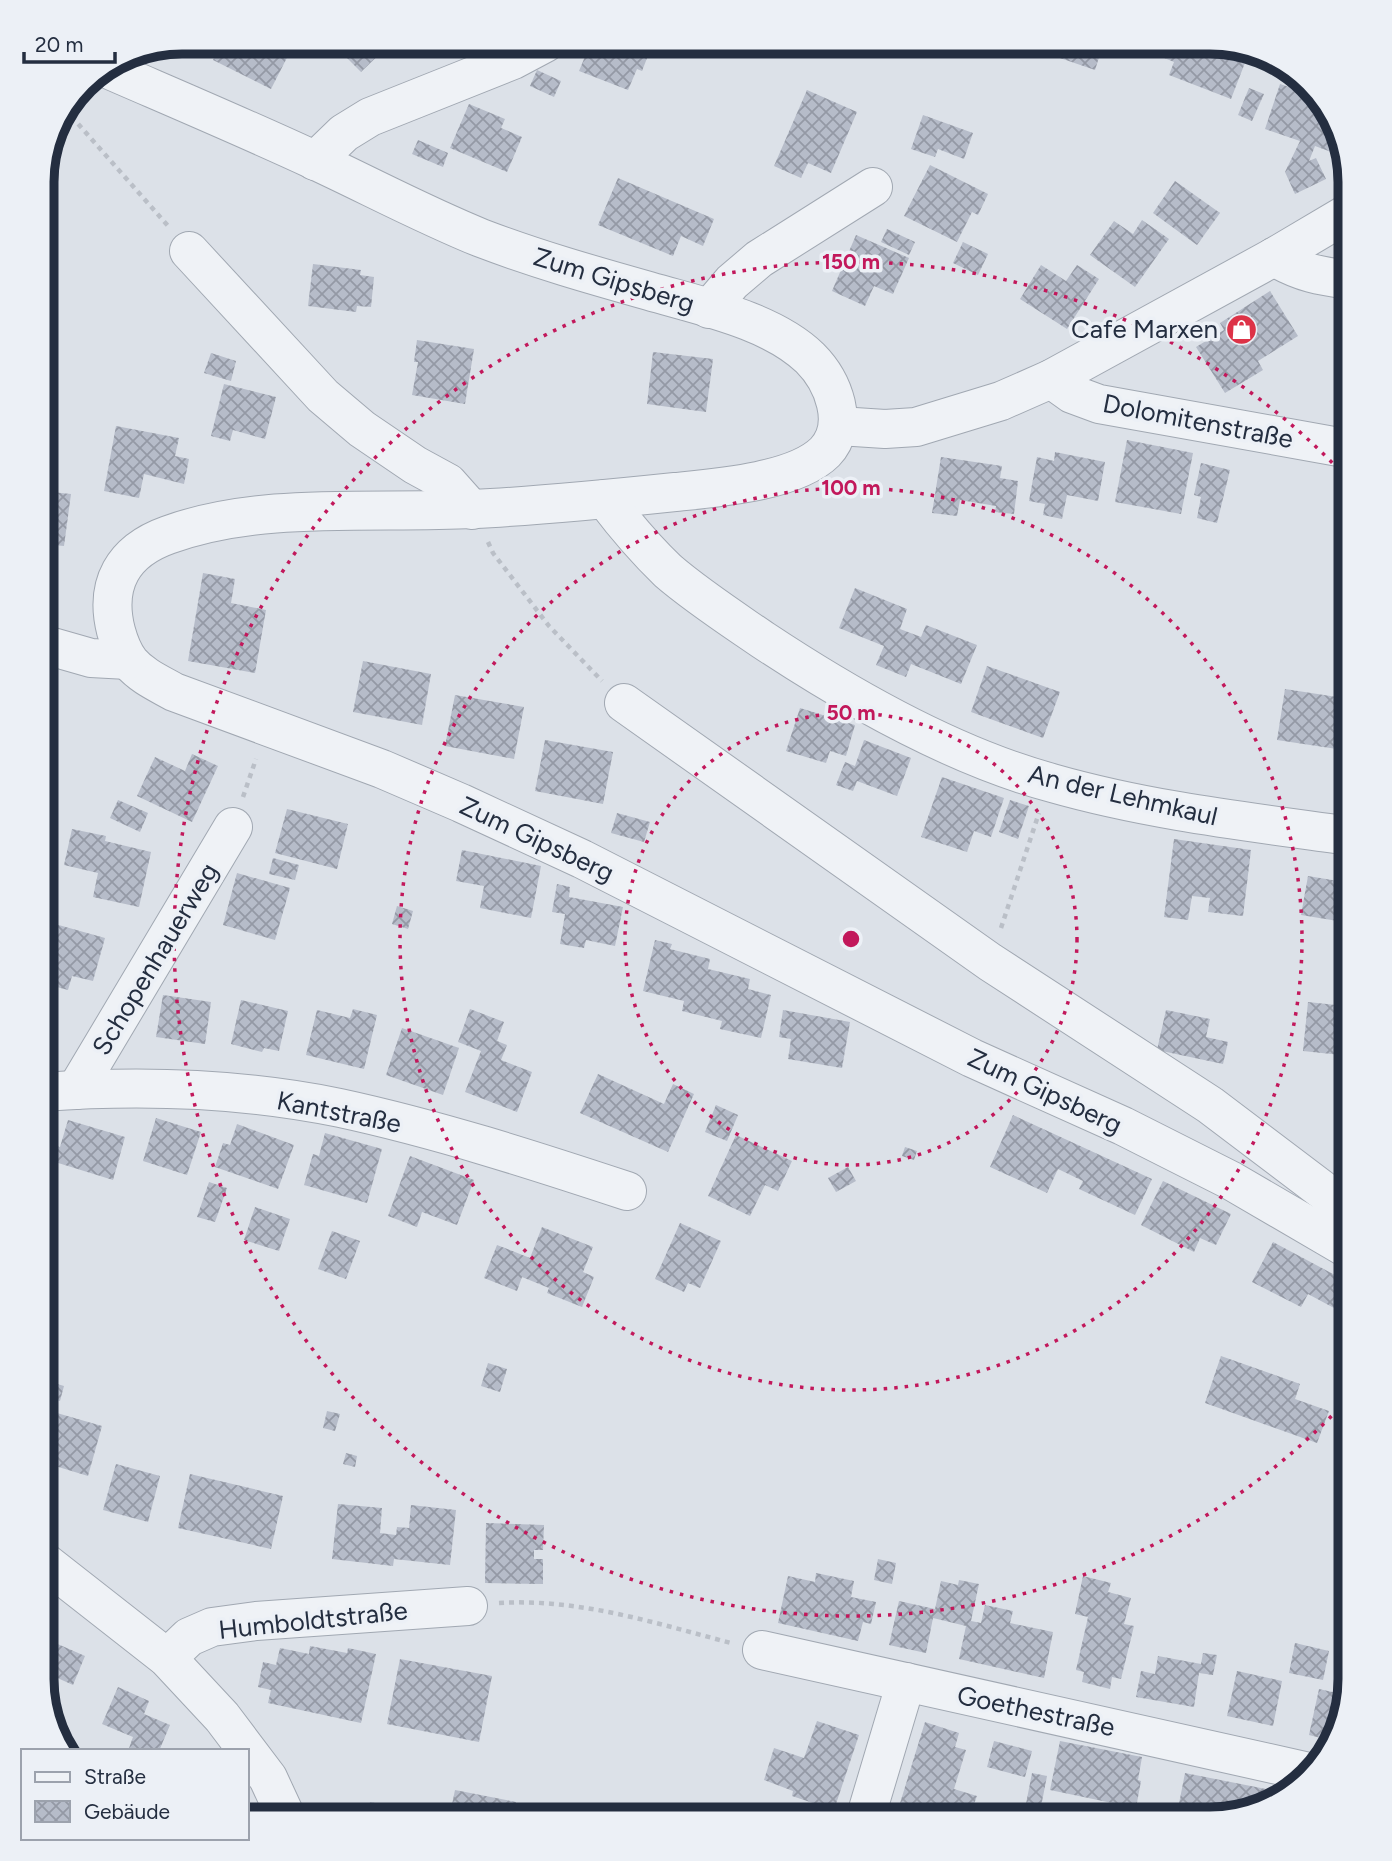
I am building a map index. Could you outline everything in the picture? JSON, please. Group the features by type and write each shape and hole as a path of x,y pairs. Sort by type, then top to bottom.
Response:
{"street":[{"path":"315,161 344,133 370,117 524,54"},
{"name":"Zum Gipsberg","path":"116,73 315,161 397,202 481,237 558,265 765,327 809,357 825,379 835,400 839,426 835,439 823,454 802,468 734,486 472,510 329,510 218,521 166,535 137,550 116,576 112,594 112,617 118,641 128,660 143,674 174,692 382,769 582,859 972,1058 1123,1126 1230,1180 1338,1243"},
{"path":"709,309 732,282 760,259 873,187"},
{"path":"839,426 885,429 916,427 1001,401 1051,379 1338,219"},
{"path":"189,251 323,396 373,436 415,465 448,483 472,510"},
{"path":"1274,257 1311,275 1338,278"},
{"name":"Dolomitenstraße","path":"1051,379 1072,394 1099,404 1338,447"},
{"name":"An der Lehmkaul","path":"605,499 626,526 669,571 734,621 810,672 892,717 963,751 1049,783 1182,814 1338,834"},
{"path":"55,647 91,657 128,660"},
{"path":"624,703 990,962 1210,1105 1325,1192 1338,1205"},
{"name":"Schopenhauerweg","path":"59,1091 233,828"},
{"name":"Kantstraße","path":"59,1091 162,1089 251,1094 339,1108 458,1138 627,1191"},
{"path":"54,1569 167,1658 222,1717 246,1749"},
{"name":"Humboldtstraße","path":"167,1658 189,1637 212,1627 256,1621 468,1606"},
{"name":"Goethestraße","path":"762,1650 1299,1770"},
{"path":"869,1807 906,1682"},
{"path":"248,1751 268,1778 281,1807"}],"path":[{"path":"72,117 189,251"},
{"path":"472,510 493,553 549,626 624,703"},
{"path":"233,828 267,727"},
{"path":"990,962 1049,783"},
{"path":"468,1606 526,1601 597,1609 762,1650"}],"building":[{"path":"216,54 289,54 271,89 213,60"},
{"path":"343,54 379,54 361,72"},
{"path":"586,54 648,54 642,71 637,69 628,90 579,71"},
{"path":"1051,55 1100,55 1095,70"},
{"path":"1157,55 1218,55 1246,60 1231,99 1169,75 1174,62"},
{"path":"537,70 561,81 554,97 530,86"},
{"path":"1280,84 1297,90 1321,118 1328,133 1334,153 1315,146 1309,161 1316,158 1326,179 1295,194 1285,172 1300,141 1265,129"},
{"path":"1249,88 1264,94 1252,121 1238,115"},
{"path":"807,90 857,112 831,173 808,163 801,178 774,166"},
{"path":"469,104 505,119 501,128 522,137 507,172 450,148"},
{"path":"923,115 973,133 964,159 938,149 935,157 911,149"},
{"path":"418,140 448,153 443,167 412,154"},
{"path":"930,165 988,194 978,215 972,212 957,242 904,216"},
{"path":"618,178 714,219 703,246 681,236 673,256 598,225"},
{"path":"1175,181 1220,213 1197,245 1153,213"},
{"path":"1142,220 1169,239 1135,287 1090,255 1114,221 1133,234"},
{"path":"887,229 915,242 909,255 881,242"},
{"path":"856,235 909,258 893,294 874,286 865,306 832,291"},
{"path":"963,242 988,254 978,275 953,263"},
{"path":"313,264 361,270 360,275 374,277 371,307 357,306 356,312 308,306"},
{"path":"1041,265 1066,281 1077,265 1099,279 1067,329 1020,299"},
{"path":"1270,291 1298,336 1258,361 1263,370 1225,393 1196,347 1224,330 1220,323"},
{"path":"417,340 474,349 465,404 412,395 418,362 414,362"},
{"path":"653,352 713,359 706,412 647,404"},
{"path":"211,353 236,361 231,381 204,373"},
{"path":"224,384 276,397 265,439 233,430 230,441 211,436"},
{"path":"116,426 179,438 175,456 189,459 184,484 144,474 139,498 104,491"},
{"path":"1127,440 1193,453 1181,514 1115,502"},
{"path":"1055,452 1105,462 1098,501 1067,495 1062,519 1043,515 1045,504 1029,501 1037,457 1054,461"},
{"path":"941,457 1002,466 1000,478 1018,481 1014,514 995,512 996,506 960,500 957,516 932,513"},
{"path":"1201,463 1230,470 1217,523 1197,518 1201,497 1194,495"},
{"path":"55,492 71,494 64,546 55,545"},
{"path":"203,573 235,579 231,603 266,610 255,673 188,661"},
{"path":"855,588 907,609 900,629 921,637 926,625 977,645 961,684 911,664 906,677 876,665 884,646 839,628"},
{"path":"363,661 431,674 422,725 353,712"},
{"path":"987,666 1060,692 1043,738 971,712"},
{"path":"1285,689 1338,697 1338,749 1277,740"},
{"path":"455,695 524,707 514,759 445,746"},
{"path":"800,708 855,725 846,756 830,751 826,763 786,751"},
{"path":"545,740 613,752 603,804 535,791"},
{"path":"864,740 911,758 897,796 857,781 853,791 836,785 845,762 855,766"},
{"path":"192,754 218,766 192,822 137,796 155,757 185,771"},
{"path":"942,777 1004,798 991,837 974,831 967,852 921,837"},
{"path":"118,800 148,813 140,832 110,818"},
{"path":"1010,800 1029,806 1018,839 999,832"},
{"path":"287,809 348,824 337,869 275,853"},
{"path":"617,813 650,822 644,842 611,833"},
{"path":"72,829 106,836 105,841 151,852 139,907 93,897 98,873 64,865"},
{"path":"1174,839 1251,850 1243,916 1208,912 1210,898 1192,896 1188,920 1164,917"},
{"path":"462,850 541,866 531,918 480,908 484,886 456,881"},
{"path":"273,858 299,865 295,880 269,874"},
{"path":"237,873 290,888 275,940 223,925"},
{"path":"1308,876 1338,881 1338,921 1301,915"},
{"path":"557,884 570,887 569,897 623,907 615,946 586,940 584,948 560,944 565,914 552,912"},
{"path":"397,906 413,911 408,929 392,924"},
{"path":"55,926 105,938 93,981 72,976 68,990 54,986"},
{"path":"655,940 672,944 670,949 710,959 708,969 750,979 748,989 771,995 761,1038 720,1029 722,1021 682,1011 684,1001 643,991"},
{"path":"1338,983 1338,1055 1303,1051 1308,1002 1336,1005"},
{"path":"163,995 211,1002 205,1044 156,1037"},
{"path":"241,1000 288,1011 279,1051 264,1048 262,1052 231,1044"},
{"path":"353,1009 377,1015 364,1069 306,1055 317,1010 350,1018"},
{"path":"470,1009 504,1022 497,1041 507,1045 501,1060 532,1072 517,1112 465,1092 481,1051 458,1042"},
{"path":"783,1010 850,1022 842,1068 788,1059 791,1039 779,1037"},
{"path":"1166,1010 1210,1019 1206,1037 1228,1042 1223,1064 1157,1050"},
{"path":"402,1028 459,1048 443,1095 386,1075"},
{"path":"598,1074 664,1104 673,1084 694,1094 668,1152 580,1113"},
{"path":"716,1105 738,1115 727,1141 705,1132"},
{"path":"1013,1115 1152,1179 1135,1215 1079,1189 1083,1181 1058,1169 1047,1193 990,1167"},
{"path":"156,1118 201,1132 187,1175 143,1161"},
{"path":"68,1120 125,1137 113,1180 55,1162 54,1165 54,1145 60,1147"},
{"path":"237,1124 294,1145 278,1189 215,1167 223,1143 230,1145"},
{"path":"325,1133 382,1149 367,1203 304,1185 313,1154 319,1156"},
{"path":"736,1135 792,1161 778,1191 765,1185 750,1216 708,1196"},
{"path":"905,1147 917,1151 914,1160 902,1156"},
{"path":"410,1156 474,1180 457,1225 422,1212 417,1227 388,1216"},
{"path":"848,1167 856,1181 836,1192 828,1178"},
{"path":"1163,1181 1231,1214 1216,1245 1200,1238 1194,1252 1141,1225"},
{"path":"209,1182 227,1188 215,1222 197,1217"},
{"path":"255,1207 290,1219 279,1251 244,1240"},
{"path":"680,1223 721,1241 700,1288 688,1283 684,1292 655,1279"},
{"path":"542,1227 593,1247 583,1272 594,1277 582,1307 547,1293 549,1288 522,1277 517,1291 484,1278 497,1245 530,1258"},
{"path":"332,1231 360,1241 346,1279 318,1269"},
{"path":"1273,1242 1338,1277 1338,1301 1334,1308 1308,1294 1301,1307 1252,1282"},
{"path":"1221,1356 1300,1384 1295,1399 1329,1411 1317,1443 1205,1403"},
{"path":"488,1363 507,1369 500,1392 481,1386"},
{"path":"54,1383 64,1386 60,1401 54,1400"},
{"path":"327,1411 340,1414 335,1431 323,1428"},
{"path":"54,1412 102,1426 88,1476 54,1466"},
{"path":"346,1453 357,1456 355,1467 343,1464"},
{"path":"116,1464 160,1476 148,1522 103,1510"},
{"path":"190,1474 283,1496 271,1549 178,1528"},
{"path":"338,1504 382,1508 380,1533 396,1535 397,1527 409,1528 411,1505 456,1510 450,1565 394,1559 393,1566 332,1559"},
{"path":"486,1523 544,1525 543,1550 534,1550 534,1559 543,1559 543,1584 485,1583"},
{"path":"878,1559 896,1563 892,1584 874,1580"},
{"path":"816,1573 854,1581 851,1597 876,1602 871,1624 863,1622 858,1641 778,1623 788,1576 815,1582"},
{"path":"1083,1576 1111,1583 1108,1592 1131,1598 1124,1624 1134,1626 1121,1679 1112,1677 1110,1689 1082,1682 1084,1672 1076,1670 1088,1617 1075,1614"},
{"path":"959,1580 979,1584 971,1621 981,1623 985,1605 1013,1611 1010,1623 1053,1632 1044,1678 959,1659 966,1626 933,1618 926,1653 889,1645 899,1601 935,1609 941,1581 958,1585"},
{"path":"54,1642 85,1656 73,1685 54,1676"},
{"path":"1295,1643 1329,1651 1323,1680 1289,1673"},
{"path":"310,1646 347,1653 348,1648 376,1654 361,1723 268,1703 271,1690 258,1687 263,1662 276,1665 280,1648 309,1654"},
{"path":"1203,1653 1217,1655 1213,1675 1199,1673 1194,1707 1136,1697 1141,1671 1155,1674 1158,1656 1201,1664"},
{"path":"400,1659 492,1676 479,1742 387,1724"},
{"path":"1237,1671 1282,1681 1273,1726 1227,1716"},
{"path":"118,1687 149,1701 144,1714 170,1725 160,1749 129,1749 133,1737 102,1724"},
{"path":"1319,1689 1337,1693 1323,1739 1309,1735"},
{"path":"817,1721 859,1735 835,1807 825,1807 792,1796 793,1791 764,1780 774,1748 804,1758"},
{"path":"925,1722 959,1733 955,1747 966,1750 954,1789 977,1796 973,1807 899,1807"},
{"path":"994,1741 1032,1751 1025,1777 987,1767"},
{"path":"1060,1741 1142,1757 1136,1807 1050,1790"},
{"path":"1032,1773 1047,1776 1041,1807 1025,1807"},
{"path":"1185,1773 1271,1790 1259,1797 1226,1806 1178,1807"},
{"path":"455,1790 516,1802 515,1807 451,1807"},
{"path":"370,1802 394,1807 369,1807"}],"place":[{"name":"Cafe Marxen","path":"1241,329"}]}
